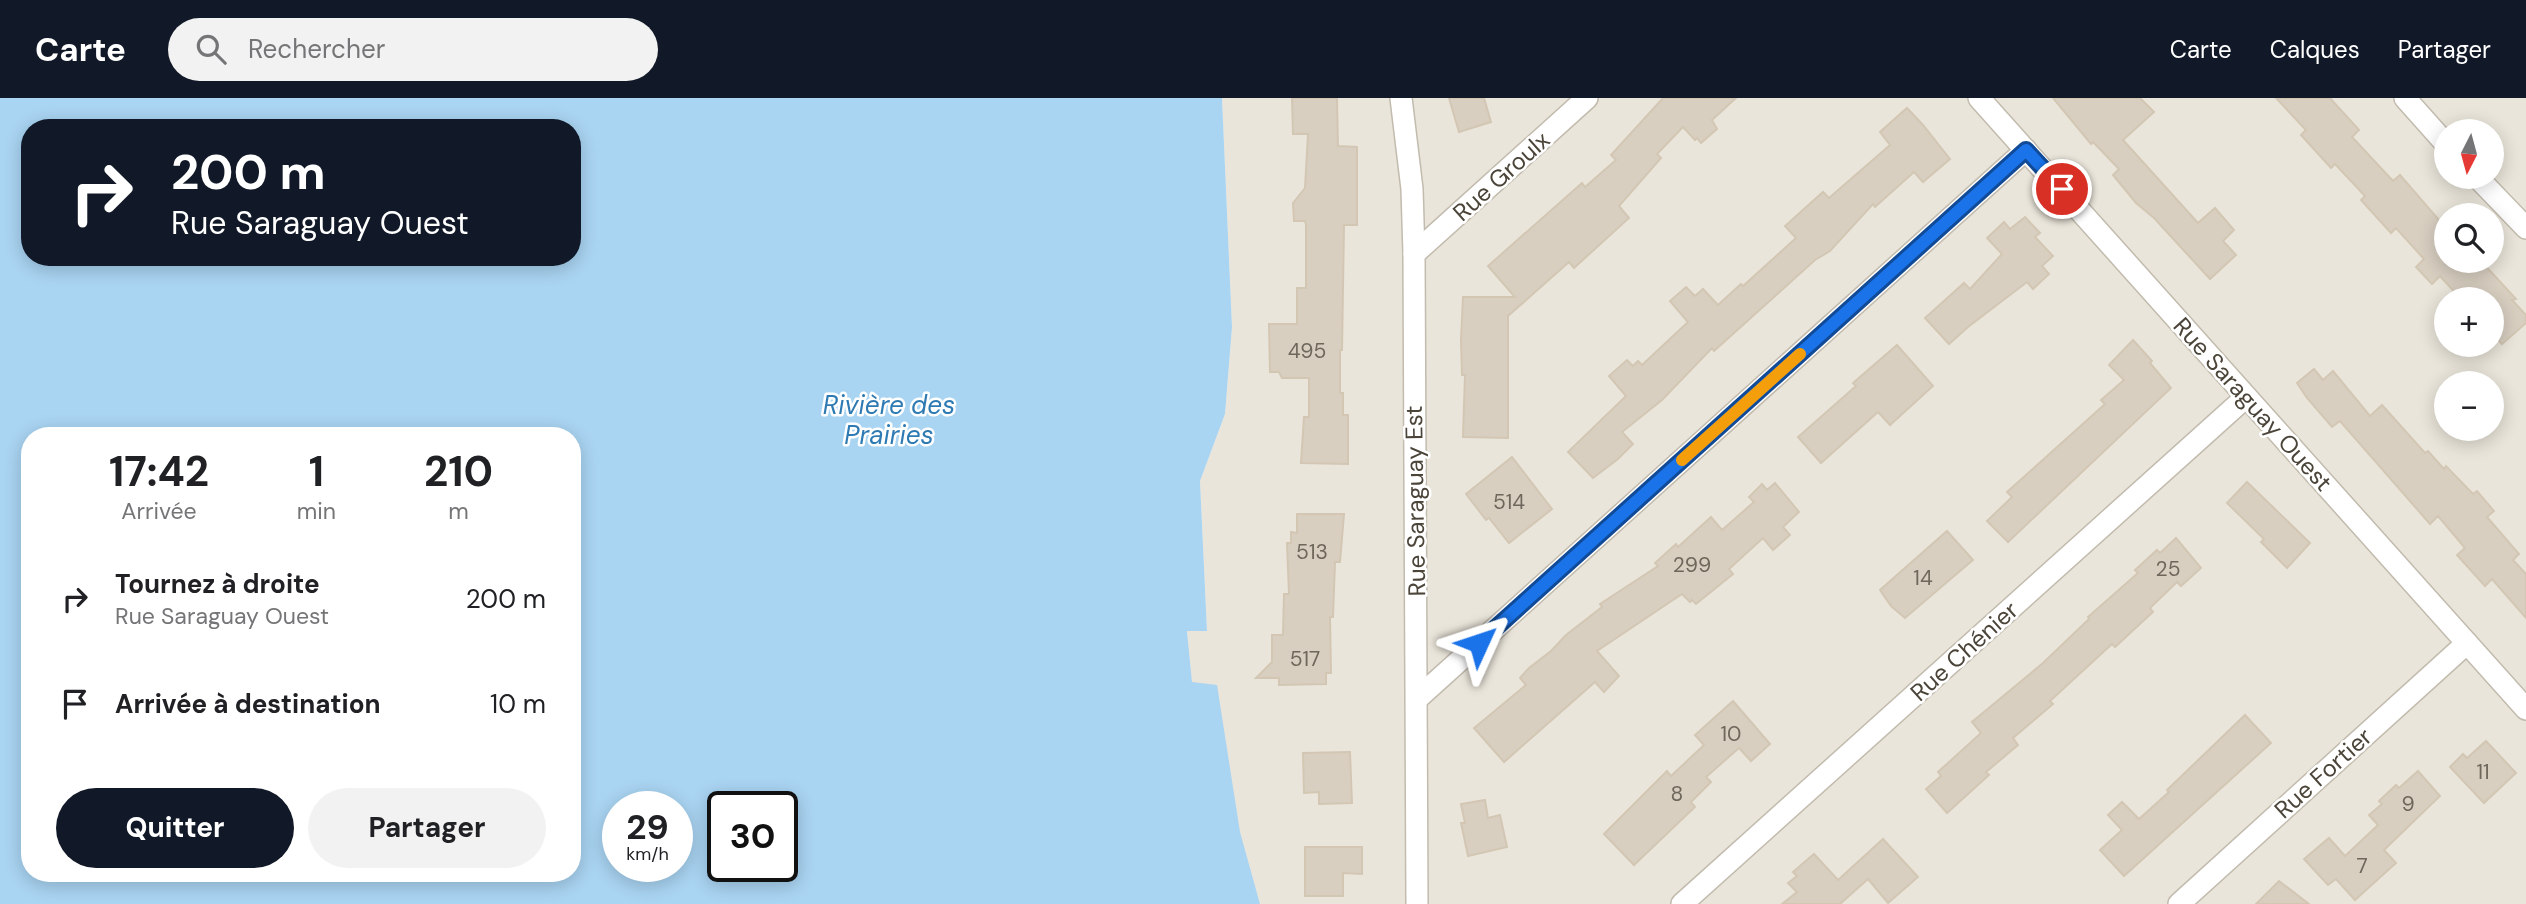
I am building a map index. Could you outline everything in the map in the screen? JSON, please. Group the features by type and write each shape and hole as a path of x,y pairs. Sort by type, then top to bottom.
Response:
{"street":[{"name":"Rue Saraguay Est","path":"1401,98 1412,188 1414,254 1417,904"},
{"name":"Rue Groulx","path":"1414,254 1587,98"},
{"name":"Rue Saraguay Ouest","path":"1979,98 2526,709"},
{"path":"2405,98 2434,131"},
{"path":"1418,698 2026,150"},
{"path":"2489,189 2526,228"},
{"name":"Rue Chénier","path":"1682,904 2246,397"},
{"name":"Rue Fortier","path":"2179,904 2467,643"}],"shaded area":[{"path":"1222,98 2526,98 2526,904 1260,904 1192,683 1187,631 1207,630 1200,481 1225,414 1232,327"}],"water":[{"name":"Rivière des Prairies","path":"0,98 1222,98 1232,327 1225,414 1200,481 1207,631 1187,631 1192,682 1217,685 1240,832 1260,904 0,904"}],"building":[{"path":"1292,98 1337,98 1338,146 1357,147 1357,225 1344,225 1340,350 1340,393 1343,393 1343,415 1348,415 1348,464 1301,463 1304,417 1309,417 1309,378 1282,378 1279,372 1270,372 1269,324 1297,324 1297,288 1306,288 1306,225 1305,221 1294,221 1293,203 1305,188 1308,134 1293,134"},
{"path":"1449,98 1484,98 1491,122 1459,132"},
{"path":"1663,98 1736,98 1712,120 1717,129 1701,143 1683,127 1657,154 1661,158 1619,206 1629,218 1574,268 1569,262 1508,316 1508,438 1463,437 1463,297 1515,297 1488,266 1582,183 1585,187 1616,160 1611,155"},
{"path":"2053,98 2140,98 2154,112 2123,140 2198,223 2215,208 2234,230 2223,241 2236,255 2210,279 2154,218 2136,203 2113,175 2119,169 2093,142 2091,144"},
{"path":"2276,98 2330,98 2359,130 2352,137 2393,181 2400,175 2434,214 2434,273 2492,273 2516,299 2512,300 2526,315 2526,323 2504,342 2504,287 2450,287 2440,276 2432,284 2416,267 2424,259 2396,228 2391,233 2361,200 2365,196 2335,164 2331,168 2301,135 2306,130"},
{"path":"1907,108 1950,159 1923,182 1914,172 1875,207 1873,204 1830,251 1815,260 1714,351 1712,348 1662,400 1622,432 1633,444 1593,478 1568,452 1626,396 1609,376 1627,360 1633,366 1638,361 1642,365 1688,322 1670,301 1686,287 1695,296 1703,289 1718,305 1741,284 1743,286 1796,238 1785,226 1823,192 1829,198 1890,145 1880,132"},
{"path":"2025,217 2040,233 2035,237 2053,256 2042,266 2049,274 2033,289 2027,282 1949,344 1925,318 1964,283 1970,289 2002,254 1987,238 2004,222 2010,229"},
{"path":"2133,340 2171,388 2008,542 1987,521 2012,497 2007,492 2105,404 2101,400 2124,380 2109,365"},
{"path":"1897,345 1933,386 1890,425 1878,412 1821,463 1798,437 1856,386 1853,383"},
{"path":"2314,369 2323,380 2333,371 2370,416 2382,405 2425,453 2428,451 2444,469 2446,466 2473,494 2477,491 2494,511 2487,517 2519,554 2513,560 2526,574 2526,618 2492,579 2485,586 2457,555 2465,548 2438,516 2430,524 2340,421 2332,427 2307,398 2297,383"},
{"path":"1512,457 1552,509 1509,543 1489,518 1486,520 1466,494"},
{"path":"2247,482 2310,543 2287,568 2261,542 2264,539 2227,503"},
{"path":"1775,483 1799,512 1783,527 1790,535 1773,550 1763,538 1729,569 1733,574 1696,604 1682,594 1597,651 1619,676 1604,692 1595,682 1504,762 1474,728 1526,685 1520,678 1529,668 1602,607 1600,604 1658,566 1655,563 1676,544 1678,547 1711,517 1722,530 1754,502 1749,497 1762,484 1767,490"},
{"path":"1297,514 1344,514 1340,562 1335,562 1333,617 1330,617 1331,673 1326,673 1326,684 1279,685 1279,678 1256,678 1272,662 1272,635 1283,635 1284,594 1289,594 1287,543 1291,543 1291,532 1297,533"},
{"path":"1947,531 1973,560 1905,618 1891,606 1880,590"},
{"path":"2176,538 2201,568 2181,586 2177,582 2150,608 2153,612 2115,647 2112,644 2050,701 2053,704 2013,738 2018,745 1986,772 1989,775 1947,813 1926,789 1941,776 1938,772 1981,733 1972,722 2043,663 2089,619 2088,617 2138,573 2135,570 2157,550 2160,553"},
{"path":"1733,701 1770,744 1751,761 1739,748 1706,777 1711,782 1691,802 1695,807 1634,865 1604,834 1667,771 1671,776 1704,745 1695,735"},
{"path":"2245,715 2271,743 2124,876 2100,850 2122,830 2108,815 2122,802 2139,819"},
{"path":"2486,741 2516,773 2484,803 2450,767 2463,754 2467,758"},
{"path":"1350,752 1352,803 1319,804 1319,792 1304,793 1303,753"},
{"path":"2418,771 2440,796 2384,850 2396,863 2355,900 2336,879 2328,885 2304,859 2329,838 2345,856 2378,825 2369,815 2382,804 2379,801 2396,785 2399,788"},
{"path":"1485,800 1488,818 1500,815 1507,847 1468,856 1461,823 1465,823 1461,804"},
{"path":"1883,839 1918,877 1888,903 1868,879 1840,904 1782,904 1797,892 1788,883 1797,876 1793,872 1814,854 1838,880"},
{"path":"1305,847 1362,847 1362,874 1343,873 1343,896 1305,896"},
{"path":"2279,881 2309,904 2256,904"}],"slow traffic":[{"path":"1682,460 1800,354"}],"route":[{"path":"1479,643 2026,150 2062,189"}]}
